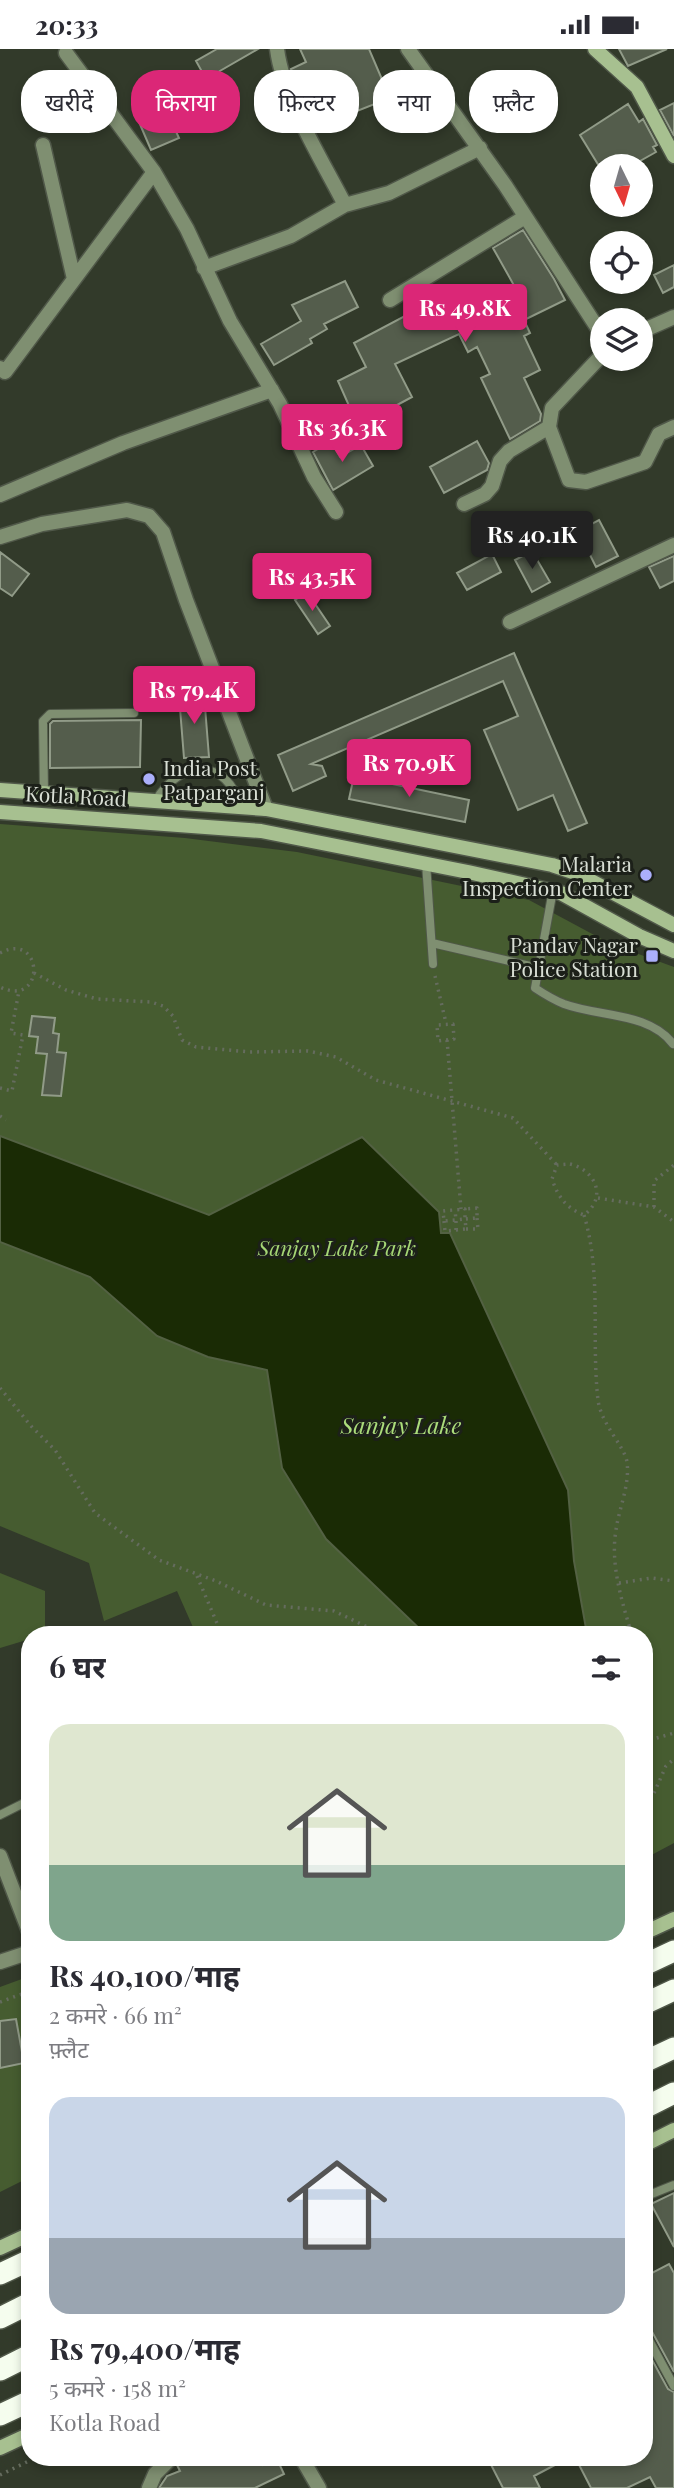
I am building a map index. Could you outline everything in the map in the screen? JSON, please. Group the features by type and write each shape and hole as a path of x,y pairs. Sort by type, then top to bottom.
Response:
{"highway":[{"path":"653,1961 674,1951"},
{"path":"653,2000 674,1990"},
{"path":"653,2058 674,2048"},
{"path":"653,2104 674,2093"},
{"path":"0,2274 21,2264"},
{"path":"0,2318 21,2308"},
{"path":"0,2370 21,2360"},
{"path":"0,2414 21,2405"}],"main road":[{"path":"595,49 637,87 674,156"},
{"name":"Kotla Road","path":"0,790 266,809 552,865 576,873 674,925"},
{"name":"Kotla Road","path":"0,812 261,831 426,863 553,890 674,951"},
{"path":"653,1929 674,1919"},
{"path":"653,2140 674,2130"},
{"path":"0,2248 21,2238"},
{"path":"0,2448 21,2438"}],"street":[{"path":"277,49 279,65 294,102 345,205"},
{"path":"408,49 480,148 590,316"},
{"path":"66,53 154,172 187,229 230,321 272,390 314,477 336,512"},
{"path":"43,145 74,279"},
{"path":"204,268 291,236 345,205 389,193 480,148"},
{"path":"2,372 154,172"},
{"path":"390,300 525,216"},
{"path":"653,326 674,317"},
{"path":"590,368 552,408 549,427 569,480 579,483 645,462 659,433 674,427"},
{"path":"0,495 123,443 272,390"},
{"path":"464,504 485,494 492,486 500,461 509,451 549,427"},
{"path":"0,537 42,524 127,510 149,516 163,532 186,600 266,809"},
{"path":"510,622 674,545"},
{"path":"0,1856 21,1911"},
{"path":"0,1962 21,1955"},
{"path":"149,2488 155,2474 163,2466"},
{"path":"306,2466 319,2488"}],"lane":[{"path":"44,793 43,721 50,714 134,713"},
{"path":"156,800 171,779 186,771 206,771 220,773 229,781 241,807"},
{"path":"426,863 433,964"},
{"path":"553,890 535,988 563,1004 652,1025 673,1044"},
{"path":"432,943 539,968"},
{"path":"0,1815 21,1804"},
{"path":"653,2193 674,2185"},
{"path":"653,2348 674,2386"}],"path":[{"path":"0,953 12,948 26,952 33,961 34,973 30,983 19,991 0,987"},
{"path":"433,964 446,1024"},
{"path":"34,973 66,990 97,999 151,1002 163,1006 173,1016 182,1040 196,1047 250,1052 308,1051 336,1057 376,1080 513,1118 557,1165"},
{"path":"0,1088 12,1091 23,1035 11,1033 19,991"},
{"path":"446,1024 453,1024 454,1039 438,1041 437,1025 446,1024"},
{"path":"447,1040 466,1229"},
{"path":"0,1116 6,1120"},
{"path":"557,1165 570,1164 589,1172 596,1184 598,1198 592,1209 584,1215"},
{"path":"557,1165 552,1179 556,1189 572,1210 584,1215 593,1243 598,1402 614,1439 627,1458 628,1477 615,1531 614,1551 630,1626"},
{"path":"654,1207 654,1181 674,1165"},
{"path":"598,1198 654,1207 674,1222"},
{"path":"477,1208 478,1229 445,1231 443,1211 463,1209 477,1208"},
{"path":"455,1210 456,1230"},
{"path":"444,1221 477,1218"},
{"path":"0,1388 55,1450 95,1513 159,1560 216,1581 266,1605 327,1610 367,1626"},
{"path":"197,1576 218,1626"},
{"path":"619,1583 652,1578 674,1581"},
{"path":"653,1739 674,1733"},
{"path":"654,1793 666,1766 674,1759"},
{"path":"0,2002 21,1994"},
{"path":"0,2475 21,2465"}],"green space":[{"name":"Sanjay Lake Park","path":"0,824 185,838 297,852 529,900 611,944 674,967 674,1843 653,1854 653,1626 192,1626 177,1591 104,1621 89,1563 0,1526"},
{"path":"0,1573 45,1591 45,1626 21,1626 21,1642 0,1648"},
{"path":"21,1979 21,2182 0,2192 0,1987"}],"water":[{"name":"Sanjay Lake","path":"0,1136 209,1215 362,1137 439,1212 441,1233 450,1233 568,1490 574,1561 586,1626 417,1626 326,1539 282,1468 267,1370 208,1357 157,1336 90,1277 0,1242"}],"building":[{"path":"217,49 258,49 222,70 201,70 196,61"},
{"path":"300,49 369,49 378,70 373,70 373,105 359,110 359,70 291,70 306,62"},
{"path":"619,49 667,49 628,66"},
{"path":"674,103 674,136 660,110"},
{"path":"628,104 639,122 643,119 657,145 653,147 656,152 592,154 580,135"},
{"path":"144,133 177,133 179,138 151,150"},
{"path":"523,230 565,300 524,320 530,333 524,336 540,370 524,378 541,414 540,421 510,439 481,378 490,374 477,347 468,352 459,334 395,364 412,397 358,426 338,381 366,367 354,343 435,300 447,322 516,289 493,248"},
{"path":"674,265 674,287 663,293 654,275"},
{"path":"345,281 358,307 324,324 327,329 310,339 312,343 274,365 261,344 301,321 292,305"},
{"path":"331,441 340,457 361,445 373,466 333,490 313,452"},
{"path":"477,441 489,463 487,470 444,493 430,467"},
{"path":"599,520 618,556 596,567 578,531"},
{"path":"532,551 550,582 532,592 515,560"},
{"path":"0,552 29,574 12,596 0,588"},
{"path":"492,554 501,572 467,590 457,573"},
{"path":"674,556 674,581 660,588 649,567"},
{"path":"307,592 330,626 318,634 295,600"},
{"path":"514,653 587,823 568,831 553,795 518,810 484,730 518,716 503,681 311,764 322,766 326,776 293,791 278,755"},
{"path":"204,694 209,757 184,758 179,696"},
{"path":"141,720 140,767 50,768 50,724 53,721"},
{"path":"354,776 469,800 465,822 349,799"},
{"path":"32,1016 55,1018 53,1033 59,1034 57,1052 66,1053 61,1096 42,1095 47,1054 36,1053 38,1037 29,1036"},
{"path":"16,2019 21,2064 0,2068 0,2021"},
{"path":"674,2193 674,2247 653,2208 653,2203"},
{"path":"669,2264 674,2273 674,2372 653,2334 653,2272"},
{"path":"653,2362 668,2389 674,2392 674,2488 656,2488 650,2477 627,2488 591,2488 580,2466 653,2466"},
{"path":"178,2466 280,2466 284,2474 255,2488 159,2488 167,2476 180,2471"},
{"path":"492,2466 553,2466 534,2476 540,2488 503,2488"}],"place":[{"name":"India Post Patparganj","path":"149,779"},
{"name":"Malaria Inspection Center","path":"646,875"},
{"name":"Pandav Nagar Police Station","path":"652,956"}]}
